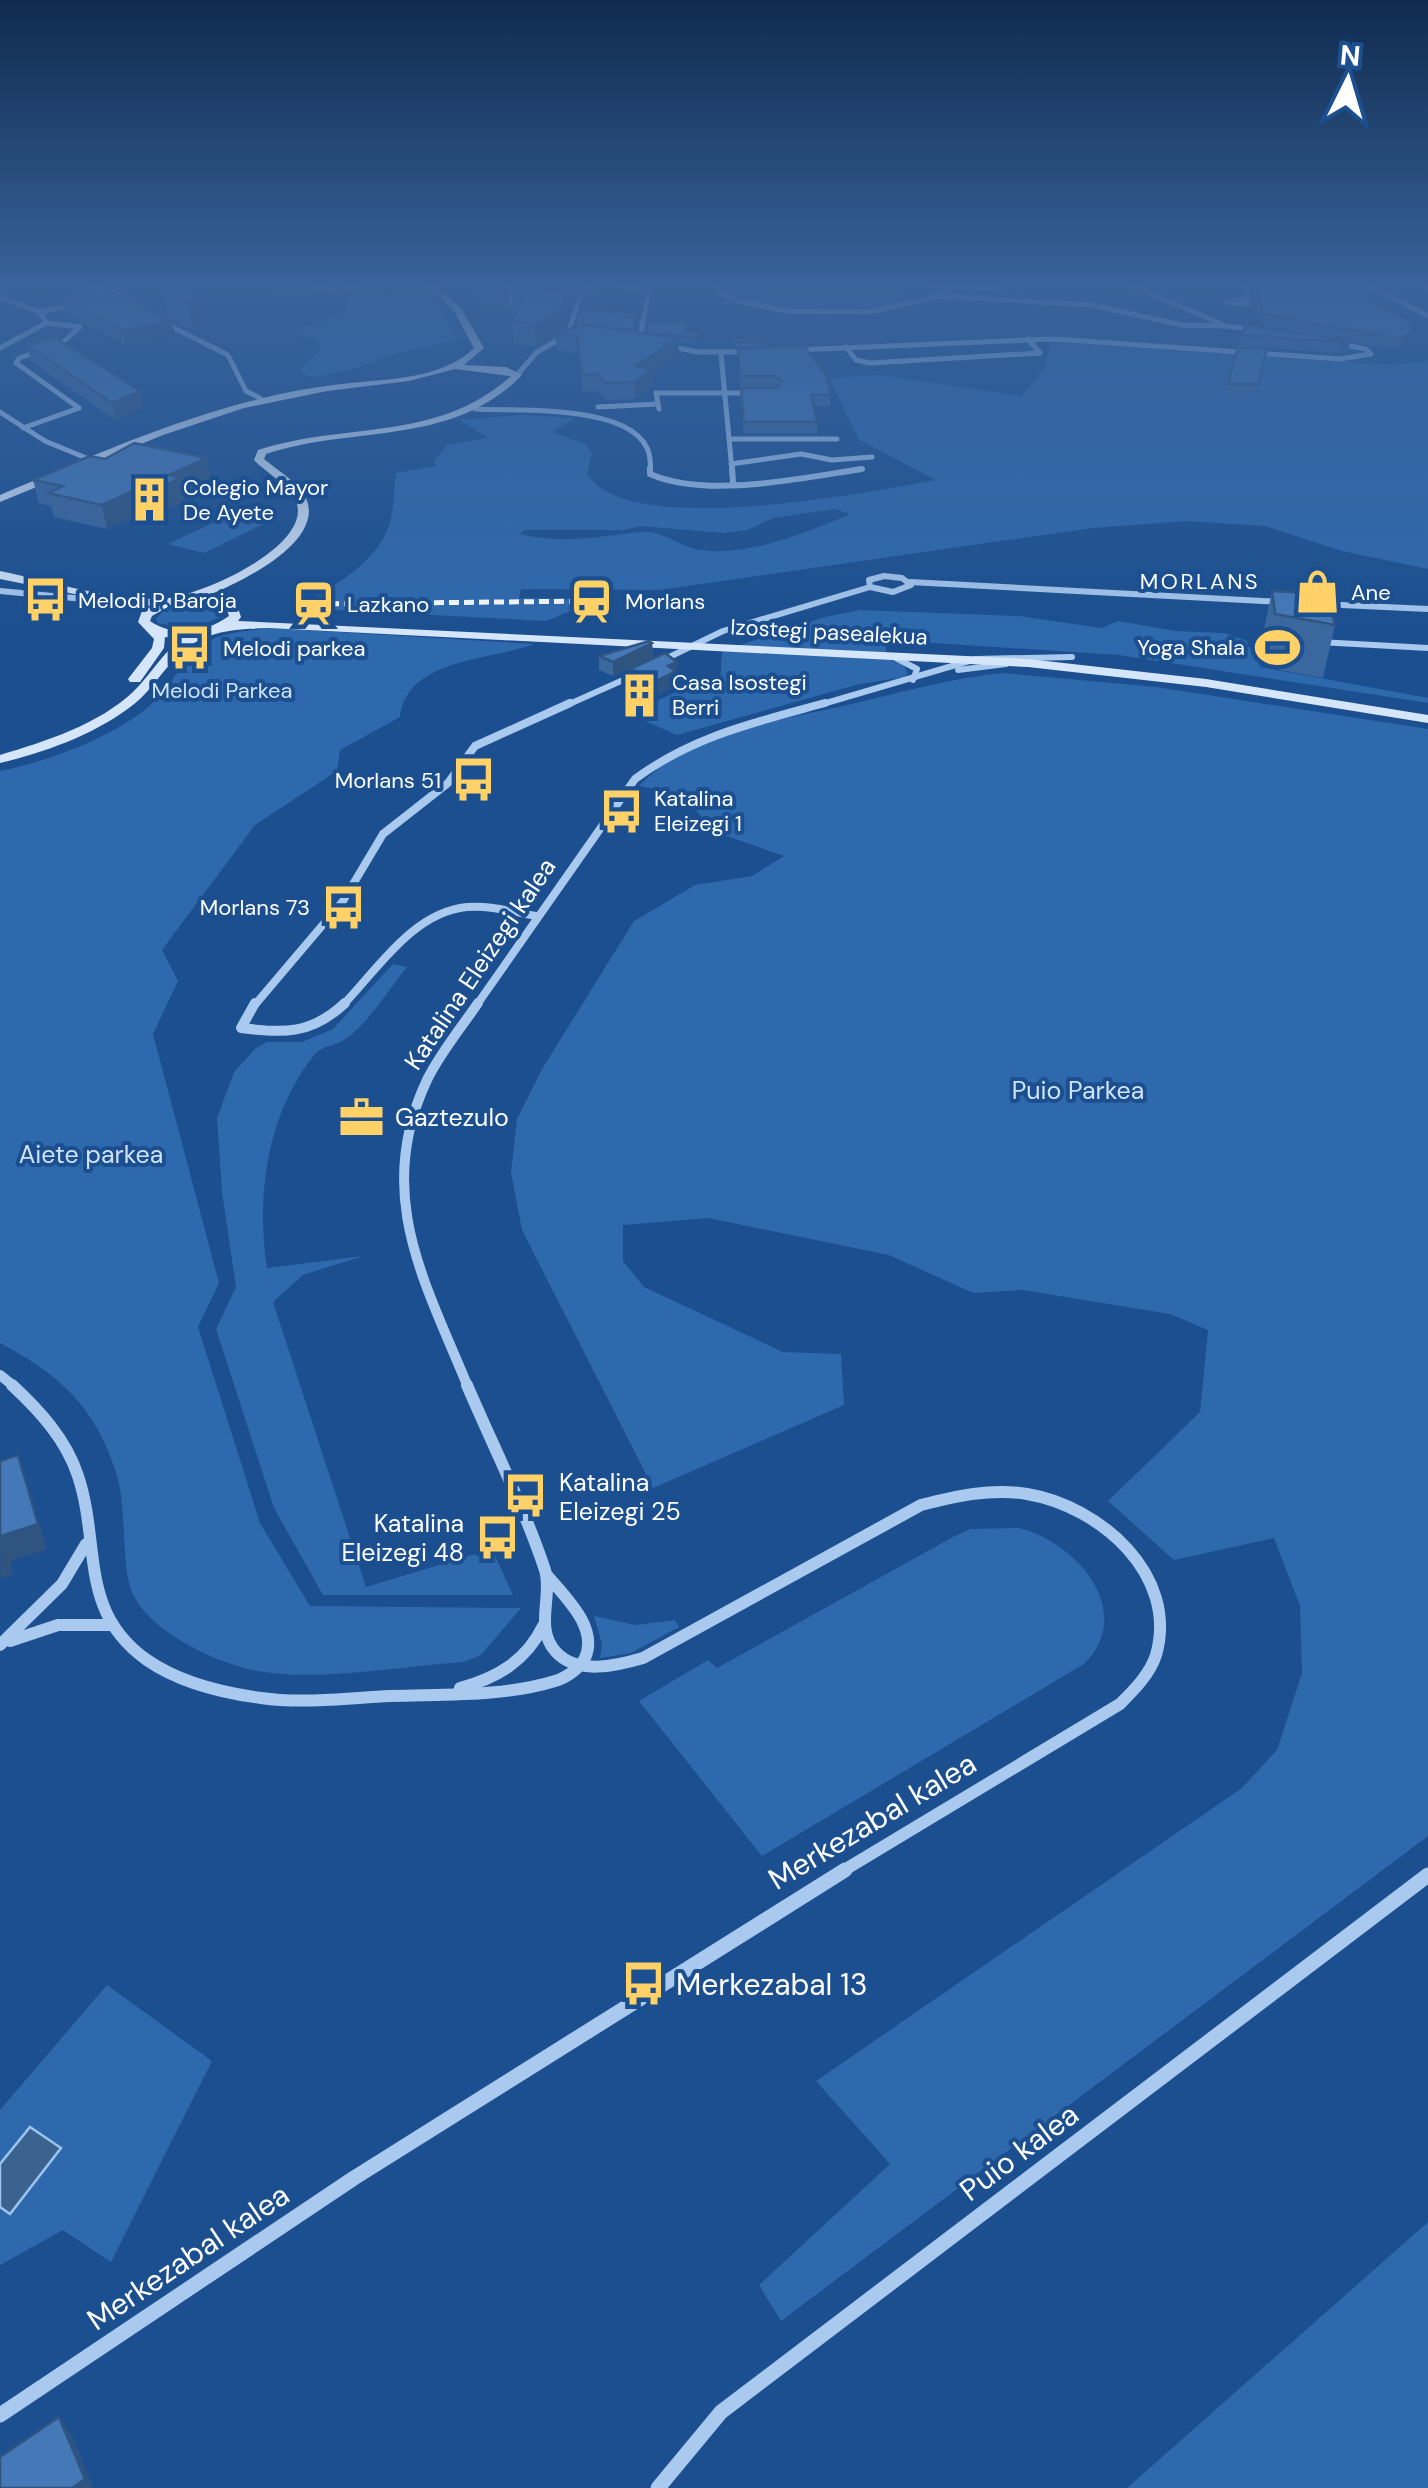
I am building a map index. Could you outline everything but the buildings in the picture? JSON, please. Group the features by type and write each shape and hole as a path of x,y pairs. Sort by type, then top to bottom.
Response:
{"main road":[{"path":"0,499 199,416 253,400"},
{"path":"0,578 128,601 187,599 231,582 286,544 303,520 304,508 299,498 258,460 262,452 286,444 430,422 476,409 485,400"},
{"path":"0,578 126,608 144,618 155,630 160,644 148,664 107,703 61,728 0,750"},
{"path":"224,625 235,617 229,605 231,582"},
{"name":"Izostegi pasealekua","path":"187,599 274,616 475,630 1072,658 1224,676 1428,710"},
{"path":"144,618 168,602"},
{"name":"Izostegi pasealekua","path":"202,632 224,625 269,624 475,630"},
{"path":"155,630 202,632"},
{"path":"0,759 54,742 108,715 136,696 182,642 202,632"},
{"name":"Izostegi pasealekua","path":"888,651 1028,662 1206,683 1428,719"}],"street":[{"path":"22,428 78,408 67,400"},
{"path":"598,407 658,407 657,400"},
{"path":"727,400 733,482"},
{"path":"476,409 568,414 605,421 646,440 651,449 650,474 687,486 862,469"},
{"path":"0,412 22,428 91,460"},
{"path":"730,439 837,439"},
{"path":"732,464 801,454 832,460 872,457"},
{"path":"840,472 848,466"},
{"path":"870,587 868,580 884,576 910,582 1298,602"},
{"path":"536,916 472,906 440,913 418,927 327,1018 308,1030 292,1033 241,1028 254,1005 343,901 383,834 448,783 475,746 628,679 723,631 870,587 901,592 910,587 910,582"},
{"path":"0,591 84,599"},
{"path":"1315,604 1428,609"},
{"path":"1310,640 1428,648"},
{"path":"888,651 916,669 913,680 1028,662"},
{"name":"Katalina Eleizegi kalea","path":"544,1623 549,1593 546,1573 421,1274 404,1214 402,1185 412,1113 429,1076 536,916 635,779 669,754 718,732 913,680 976,659 1072,658"},
{"path":"0,1375 42,1416 78,1476 100,1604 110,1624 163,1669 204,1687 286,1701 429,1692 473,1685 497,1675 523,1657 544,1623"},
{"name":"Merkezabal kalea","path":"0,2415 386,2157 782,1907 1120,1704 1143,1680 1156,1654 1160,1628 1149,1582 1126,1544 1073,1509 1042,1497 998,1491 921,1504 643,1658 615,1668 581,1666 558,1680 528,1688 429,1692"},
{"path":"0,1646 62,1584 88,1541"},
{"path":"544,1623 554,1648 581,1666 588,1646 584,1623 546,1573"},
{"path":"0,1646 43,1627 76,1622 110,1624"},
{"name":"Puio kalea","path":"658,2488 721,2412 1428,1875"}],"green space":[{"path":"840,400 1428,400 1428,569 1342,551 1265,526 1187,521 1092,528 659,590 521,589 519,598 576,599 573,610 546,621 297,608 352,572 376,550 390,522 396,473 436,466 434,461 447,445 488,438 460,420 523,415 575,418 552,432 585,444 592,453 587,474 610,494 649,504 697,508 751,506 936,480 859,440","holes":["835,509 850,514 758,546 719,551 694,549 649,532 566,539 520,534 524,530 623,530 641,526 724,533 747,530 773,518"]},
{"path":"228,516 263,524 204,553 168,544"},
{"path":"188,603 215,605 223,610 223,616 192,629 158,623 156,618 167,608"},
{"path":"859,610 1019,616 1102,628 1118,621 1176,631 1224,633 1257,648 1260,667 1428,698 1428,703 1119,655 886,640 886,658 904,665 908,674 903,677 856,685 677,735 629,714 695,683 720,683 722,651 825,617"},
{"path":"272,628 534,644 434,672 406,698 400,717 340,750 337,771 255,825 162,950 178,981 153,1034 219,1283 198,1327 260,1523 310,1606 521,1608 481,1655 464,1662 338,1674 264,1672 205,1654 165,1630 136,1600 129,1583 119,1483 96,1426 56,1379 0,1343 0,771 74,749 127,722 150,705 205,643 234,633"},
{"name":"Puio Parkea","path":"1003,673 1156,687 1428,729 1428,1836 781,2321 759,2285 890,2164 816,2081 1242,1788 1277,1750 1302,1673 1300,1606 1274,1538 1174,1560 1108,1501 1200,1412 1208,1330 1170,1314 1023,1290 973,1293 889,1255 708,1218 623,1225 623,1261 644,1287 783,1352 841,1354 844,1405 653,1488 522,1230 511,1173 517,1119 542,1069 634,921 695,885 752,876 784,856 710,830 696,810 681,798 639,786 685,752 738,730 927,686"},
{"path":"393,964 407,967 371,1014 347,1038 317,1052 298,1078 276,1129 265,1185 267,1268 363,1256 303,1275 273,1302 366,1587 492,1549 513,1595 323,1595 274,1508 216,1329 236,1287 222,1192 217,1118 234,1072 267,1042 302,1042 333,1029"},
{"path":"1019,1528 1061,1548 1093,1581 1102,1601 1104,1622 1099,1644 1084,1664 762,1856 639,1701 708,1660 717,1668 970,1529"},
{"path":"594,1616 635,1625 675,1620 679,1627 631,1653 600,1658 602,1644"},
{"path":"107,1985 212,2061 111,2262 63,2230 0,2265 0,2110"},
{"path":"1428,2222 1428,2488 1127,2488"}],"shaded area":[{"path":"30,2127 61,2148 10,2214 0,2207 0,2164"}],"railway":[{"path":"314,604 592,601"}],"place":[{"name":"Colegio Mayor De Ayete","path":"150,500"},
{"name":"Ane","path":"1318,592"},
{"name":"Melodi P. Baroja","path":"45,600"},
{"name":"Morlans","path":"592,601"},
{"name":"Lazkano","path":"314,604"},
{"name":"Yoga Shala","path":"1278,647"},
{"name":"Melodi parkea","path":"190,648"},
{"name":"Casa Isostegi Berri","path":"639,695"},
{"name":"Morlans 51","path":"474,780"},
{"name":"Katalina Eleizegi 1","path":"621,811"},
{"name":"Morlans 73","path":"343,907"},
{"name":"Gaztezulo","path":"362,1117"},
{"name":"Katalina Eleizegi 25","path":"526,1496"},
{"name":"Katalina Eleizegi 48","path":"497,1537"},
{"name":"Merkezabal 13","path":"643,1984"}],"district":[{"name":"MORLANS","path":"1200,581"}],"park label":[{"name":"Melodi Parkea","path":"222,690"},
{"name":"Aiete parkea","path":"91,1154"}]}
